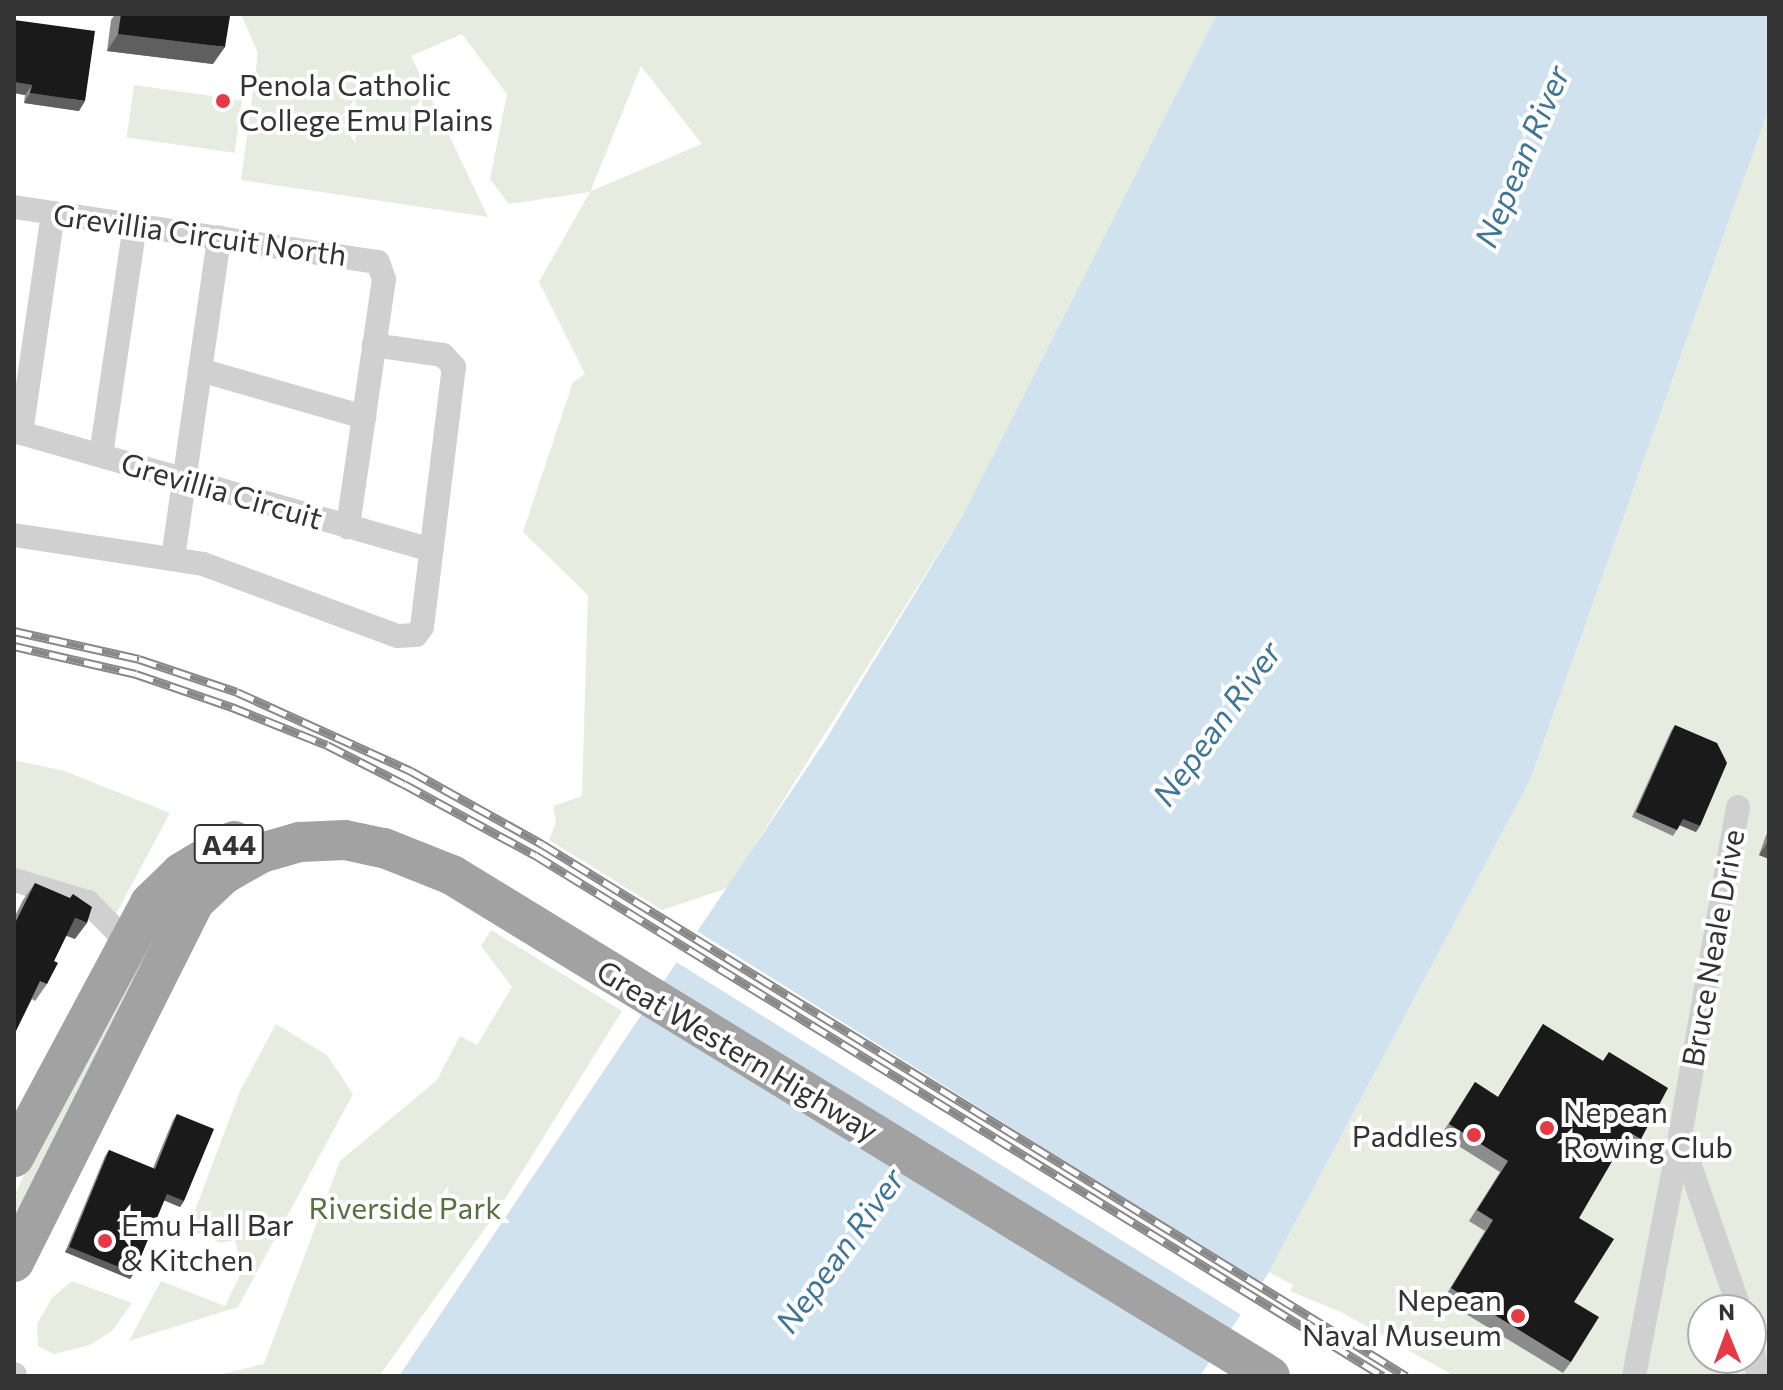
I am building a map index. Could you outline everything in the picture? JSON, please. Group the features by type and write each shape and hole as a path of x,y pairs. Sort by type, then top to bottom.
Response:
{"highway":[{"name":"Great Western Highway","path":"14,1157 126,941 166,885 208,855 263,831 322,823 365,828 442,861 452,875"},
{"name":"Great Western Highway","path":"14,1262 182,920 208,887 261,853 332,839 384,848 452,875 1270,1376"}],"street":[{"name":"Grevillia Circuit North","path":"14,207 367,258 383,267 374,345"},
{"path":"18,432 53,213"},
{"path":"101,455 135,225"},
{"path":"173,558 219,237"},
{"path":"14,535 173,558 408,637 422,627 454,367 443,355 374,345 348,527"},
{"path":"200,370 364,417"},
{"name":"Grevillia Circuit","path":"18,432 431,550"},
{"name":"Bruce Neale Drive","path":"1634,1376 1738,807"},
{"path":"14,880 88,902 126,941"},
{"name":"Bruce Neale Drive","path":"1680,1137 1734,1294"}],"green space":[{"path":"241,14 1217,14 964,513 728,888 662,910 549,840 556,822 553,806 582,796 588,595 523,532 573,382 585,374 539,282 590,192 509,204 490,179 507,94 462,34 411,56 488,217 241,180 258,53","holes":["641,66 702,144 591,191"]},
{"path":"134,85 242,100 235,153 127,137"},
{"path":"1769,108 1769,1376 1454,1376 1343,1313 1290,1291 1293,1285 1269,1272 1530,780"},
{"path":"14,760 64,771 170,813 116,914 14,872"},
{"path":"180,886 14,1235 14,1196 120,974"},
{"name":"Riverside Park","path":"491,930 622,1011 497,1212 379,1376 213,1376 264,1364 340,1161 437,1080 460,1036 477,1045 512,987 481,946"},
{"path":"276,1024 327,1055 353,1094 238,1307 129,1341 161,1281 225,1306 242,1271 235,1240 221,1243 188,1229 240,1091"},
{"path":"72,1281 132,1303 112,1331 90,1345 54,1354 38,1346 37,1324 52,1298"}],"water":[{"name":"Nepean River","path":"1217,14 1769,14 1769,108 1530,780 1269,1272 1200,1376 399,1376 825,741 964,513"}],"pier":[{"path":"695,930 1265,1286 1245,1317 675,961"}],"building":[{"path":"121,14 230,16 225,47 118,34"},
{"path":"14,20 95,31 85,101 30,93 32,85 14,82"},
{"path":"1675,725 1717,743 1727,763 1700,826 1683,819 1677,830 1636,812"},
{"path":"35,883 70,898 73,894 92,907 87,923 75,918 54,961 58,963 47,984 40,981 14,1035 14,925"},
{"path":"1543,1024 1603,1061 1609,1052 1668,1088 1641,1139 1629,1132 1579,1218 1614,1239 1574,1302 1599,1317 1571,1362 1451,1288 1493,1220 1477,1210 1508,1161 1449,1124 1475,1082 1498,1097"},
{"path":"177,1114 214,1129 184,1201 167,1194 134,1273 69,1247 109,1150 155,1169"}],"railway":[{"path":"14,631 139,659 237,692 411,771 542,844 1406,1376"},
{"path":"14,646 136,674 232,707 327,745 404,784 535,855 1383,1376"}],"place":[{"name":"Penola Catholic College Emu Plains","path":"223,101"},
{"name":"Nepean Rowing Club","path":"1547,1128"},
{"name":"Paddles","path":"1474,1135"},
{"name":"Emu Hall Bar & Kitchen","path":"105,1241"},
{"name":"Nepean Naval Museum","path":"1518,1316"}]}
